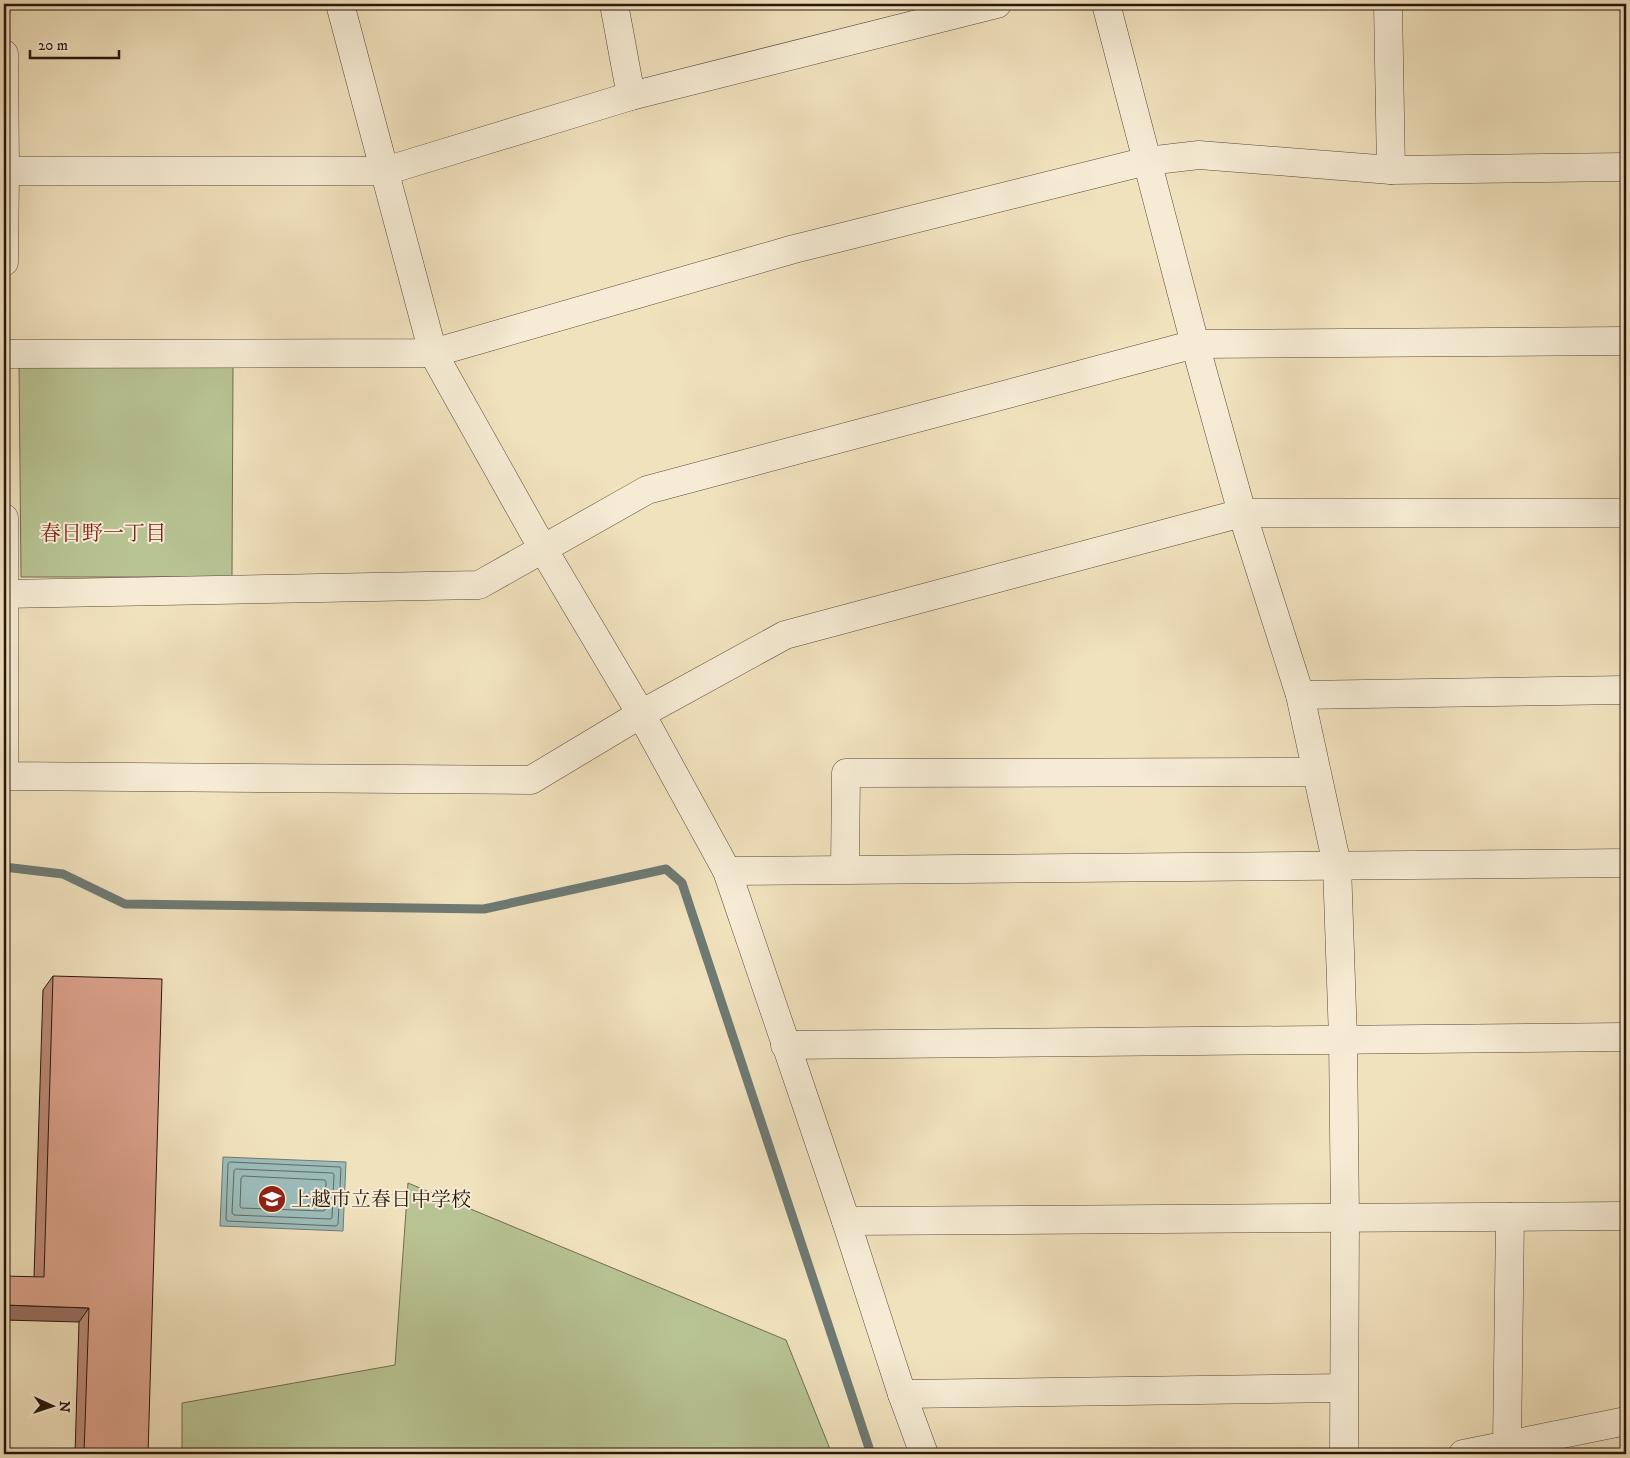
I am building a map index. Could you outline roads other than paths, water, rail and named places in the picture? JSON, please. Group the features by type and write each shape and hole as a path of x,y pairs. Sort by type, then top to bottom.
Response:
{"street":[{"path":"340,4 433,353 544,549 642,714 726,871 846,1221 902,1394 924,1454"},
{"path":"614,4 631,96"},
{"path":"5,171 385,171 631,96 997,4"},
{"path":"1106,4 1195,344 1242,513 1300,695 1337,865 1343,1040 1345,1217 1344,1454"},
{"path":"1388,4 1391,170"},
{"path":"4,54 4,262"},
{"path":"4,354 433,353 794,249 1147,161 1199,155 1391,170 1626,167"},
{"path":"4,594 479,585 647,490 1195,344 1626,341"},
{"path":"4,518 4,776 531,780 642,714 784,635 1242,513 1626,513"},
{"path":"1300,695 1626,690"},
{"path":"845,869 846,773 1316,772"},
{"path":"726,871 1626,863"},
{"path":"785,1045 1626,1037"},
{"path":"846,1221 1626,1216"},
{"path":"1507,1445 1510,1217"},
{"path":"902,1394 1343,1388"},
{"path":"1463,1454 1626,1422"}],"water":[{"path":"223,1157 346,1162 343,1231 220,1226"}],"waterway":[{"path":"4,867 63,874 125,904 484,909 666,869 682,883 871,1454"}],"place":[{"name":"上越市立春日中学校","path":"272,1199"}],"district":[{"name":"春日野一丁目","path":"103,533"}]}
